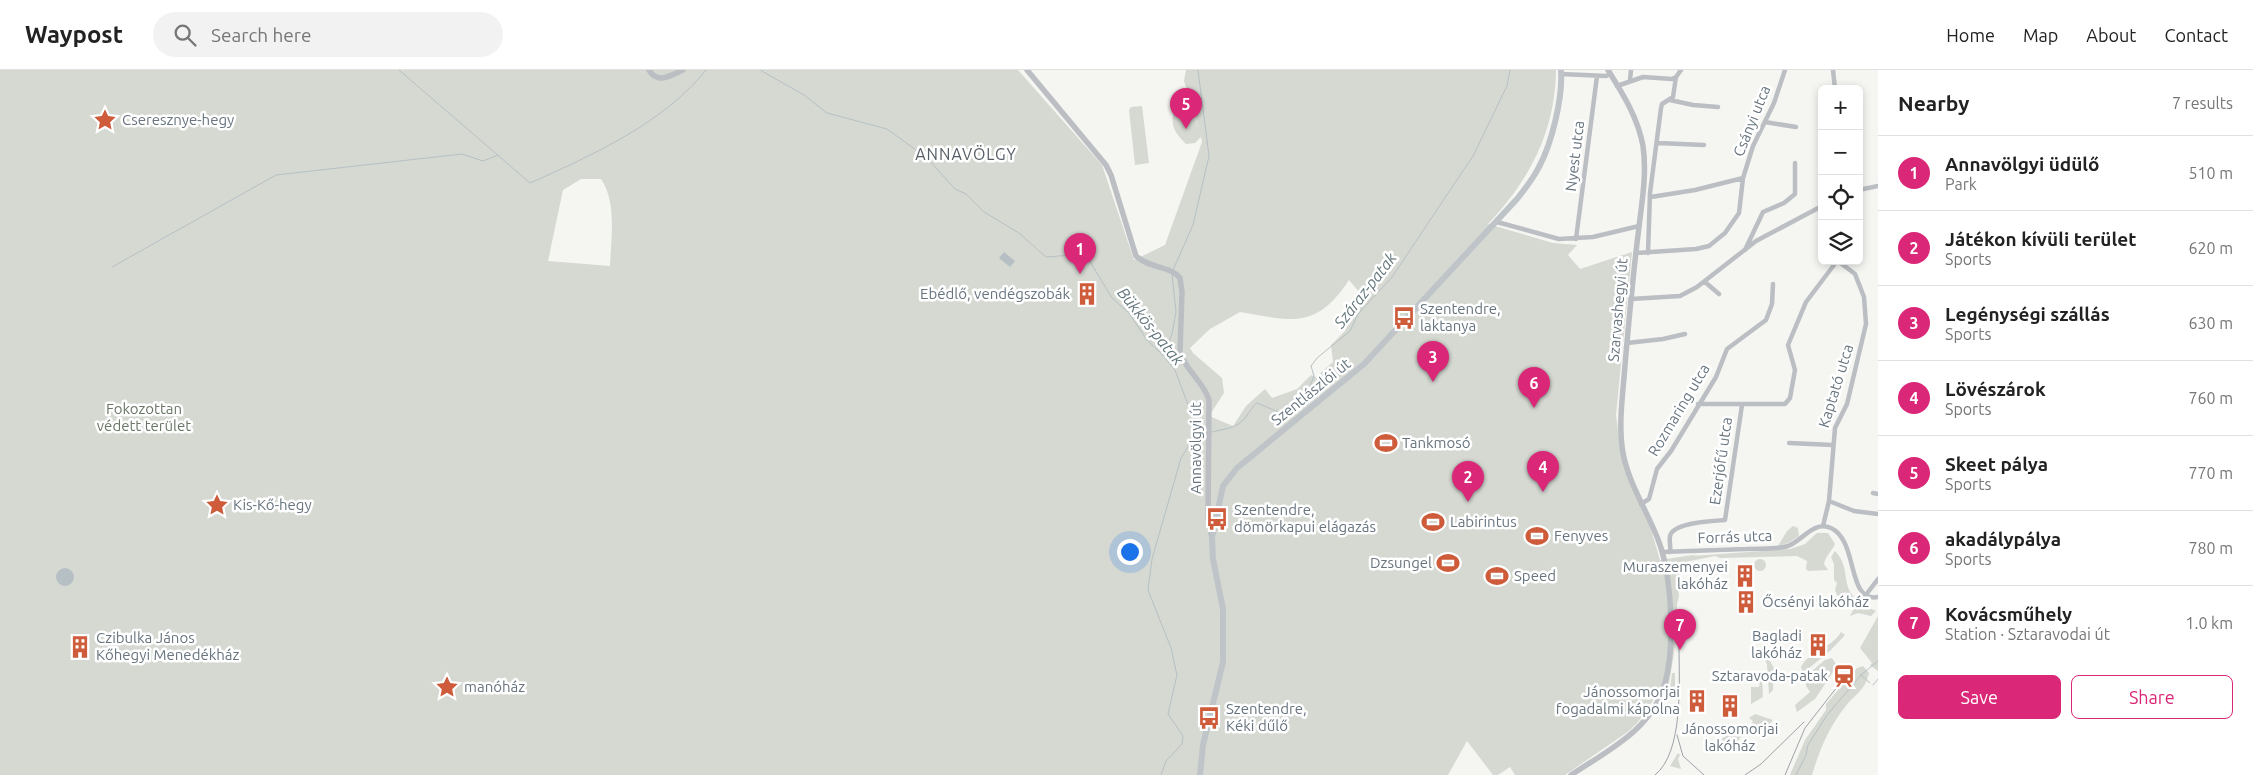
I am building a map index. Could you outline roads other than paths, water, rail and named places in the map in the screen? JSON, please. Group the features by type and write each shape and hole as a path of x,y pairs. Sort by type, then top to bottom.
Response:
{"main road":[{"name":"Szentlászlói út","path":"1200,775 1203,745 1223,662 1223,609 1213,559 1212,538 1220,493 1230,475 1364,364 1496,222 1532,180 1545,155 1560,96 1561,72"}],"street":[{"path":"649,70 656,78 661,79 683,70"},
{"name":"Annavölgyi út","path":"1027,70 1106,165 1111,175 1136,256 1147,265 1172,272 1182,284 1180,352 1182,358 1208,395 1210,432 1208,519 1212,538"},
{"path":"1630,80 1631,70"},
{"path":"1681,70 1676,77 1675,93 1670,100 1693,105 1718,107"},
{"name":"Csányi utca","path":"1636,253 1696,249 1709,246 1718,239 1739,213 1743,178 1784,70"},
{"path":"1833,70 1835,85"},
{"path":"1561,72 1597,76 1606,76 1609,72"},
{"name":"Szarvashegyi út","path":"1571,775 1633,732 1650,714 1662,693 1668,668 1668,583 1662,552 1628,469 1621,435 1627,342 1644,176 1643,146 1637,123 1609,72"},
{"name":"Nyest utca","path":"1576,239 1597,76"},
{"path":"1617,86 1643,77 1672,79 1676,77"},
{"name":"Szarvashegyi út","path":"1648,253 1653,168 1658,143 1661,108 1662,104 1670,100"},
{"path":"1765,122 1796,127"},
{"path":"1658,143 1704,145"},
{"path":"1744,251 1763,212 1784,203 1795,194 1795,164"},
{"path":"1651,197 1695,190 1743,178"},
{"path":"1863,189 1878,186"},
{"path":"1631,299 1680,296 1705,282 1770,233 1818,208"},
{"path":"1496,222 1550,237 1576,239 1639,226"},
{"path":"1698,404 1784,404 1790,398 1795,370 1788,345 1806,302 1835,265"},
{"name":"Kaptató utca","path":"1823,526 1829,501 1835,428 1847,404 1866,324 1864,297 1855,274 1843,265"},
{"path":"1705,282 1719,294"},
{"name":"Rozmaring utca","path":"1642,504 1649,499 1657,470 1671,451 1716,377 1727,349 1766,320 1772,304 1773,284"},
{"path":"1627,342 1663,339 1685,334"},
{"name":"Ezerjófű utca","path":"1670,552 1672,533 1698,521 1725,520 1742,405"},
{"path":"1789,443 1833,446"},
{"path":"1829,501 1854,511 1878,514"},
{"path":"1823,526 1834,530 1843,540 1852,560 1858,588 1865,596 1878,597"},
{"name":"Forrás utca","path":"1662,552 1785,547 1814,529 1823,526"},
{"path":"1865,596 1878,579"}],"waterway":[{"path":"399,70 530,183 601,149 648,122 689,89 706,70"},
{"name":"Bükkös-patak","path":"760,70 804,95 827,113 887,129 927,158 955,189 966,194 984,212 1019,233 1046,257 1072,255 1089,260 1112,298 1129,313 1147,340 1175,370 1192,415 1191,442 1181,458 1152,559 1148,590 1171,648 1177,675 1168,714 1183,736 1182,744 1166,761 1161,775"},
{"path":"1173,270 1193,225 1209,156 1198,70"},
{"name":"Száraz-patak","path":"1212,432 1239,424 1257,403 1281,413 1293,412 1294,397 1308,391 1314,376 1311,366 1317,358 1350,331 1358,314 1392,277 1473,156 1507,86 1510,70"},
{"path":"112,267 276,175 462,154 483,161 498,155"},
{"path":"1163,355 1172,334 1176,312 1172,274"},
{"name":"Száraz-patak","path":"1192,442 1206,434"},
{"name":"Sztaravoda-patak","path":"1796,775 1806,755 1808,745 1827,715 1861,675 1878,661"},
{"path":"1861,675 1870,683"},
{"path":"1873,685 1878,679"}],"tram line":[{"path":"1655,775 1664,764 1671,750 1675,733 1679,696 1679,647"},
{"path":"1785,775 1805,728 1848,673"},
{"path":"1745,775 1761,764 1804,722"},
{"path":"1677,735 1683,756 1704,775"}],"place":[{"name":"Cseresznye-hegy","path":"105,120"},
{"name":"Skeet pálya","path":"1186,129"},
{"name":"Annavölgyi üdülő","path":"1080,274"},
{"name":"Ebédlő, vendégszobák","path":"1087,294"},
{"name":"Szentendre, laktanya","path":"1404,318"},
{"name":"Legénységi szállás","path":"1433,382"},
{"name":"akadálypálya","path":"1534,408"},
{"name":"Tankmosó","path":"1386,443"},
{"name":"Lövészárok","path":"1543,492"},
{"name":"Játékon kívüli terület","path":"1468,502"},
{"name":"Kis-Kő-hegy","path":"217,505"},
{"name":"Szentendre, dömörkapui elágazás","path":"1217,519"},
{"name":"Labirintus","path":"1433,522"},
{"name":"Fenyves","path":"1537,536"},
{"name":"Dzsungel","path":"1448,563"},
{"name":"Speed","path":"1497,576"},
{"name":"Muraszemenyei lakóház","path":"1745,576"},
{"name":"Őcsényi lakóház","path":"1746,602"},
{"name":"Bagladi lakóház","path":"1818,645"},
{"name":"Czibulka János Kőhegyi Menedékház","path":"80,647"},
{"name":"Kovácsműhely","path":"1680,650"},
{"name":"Sztaravoda-patak","path":"1844,676"},
{"name":"manóház","path":"447,687"},
{"name":"Jánossomorjai fogadalmi kápolna","path":"1697,701"},
{"name":"Jánossomorjai lakóház","path":"1730,706"},
{"name":"Szentendre, Kéki dűlő","path":"1209,718"}],"district":[{"name":"ANNAVÖLGY","path":"966,154"}],"park label":[{"name":"Fokozottan védett terület","path":"144,418"}]}
